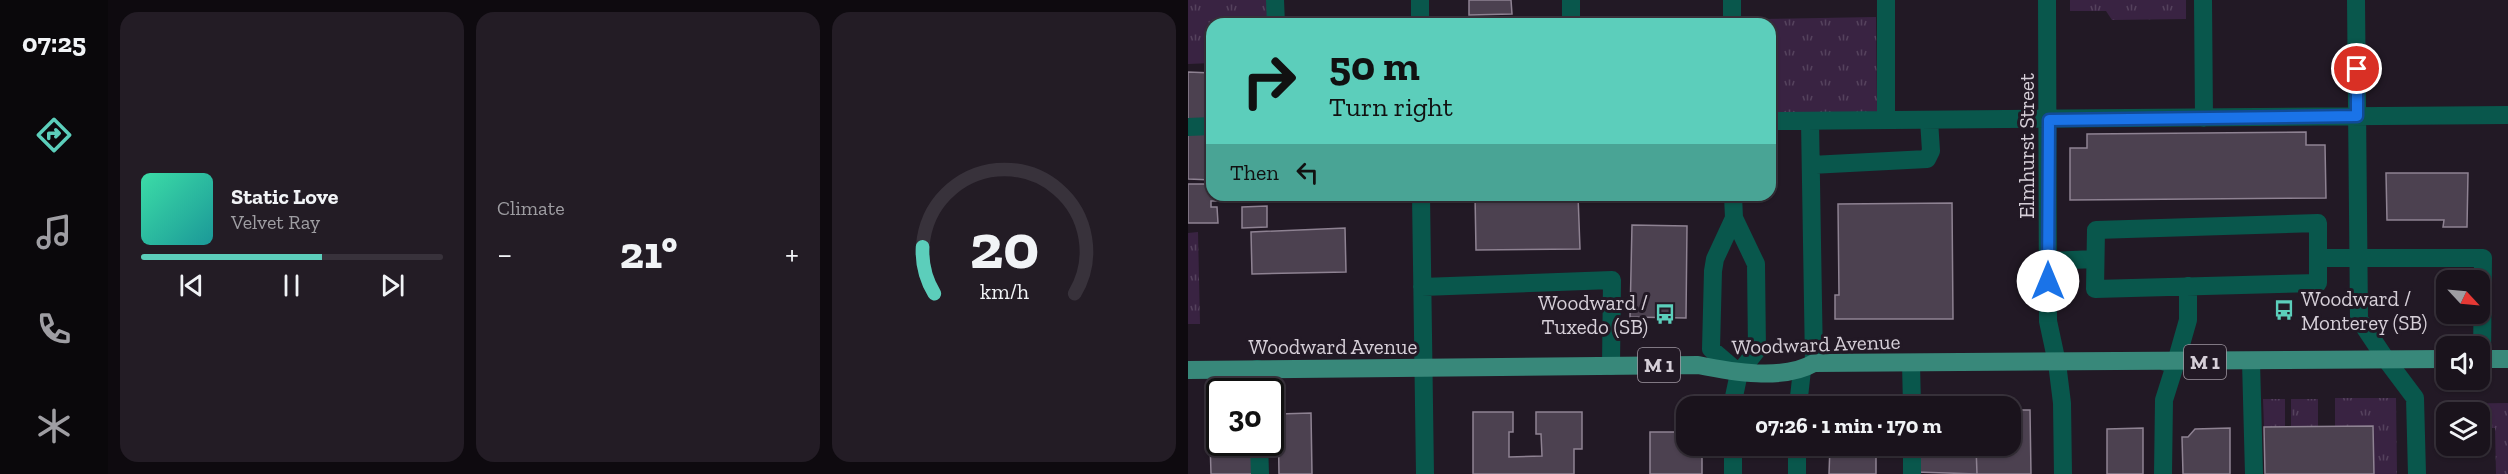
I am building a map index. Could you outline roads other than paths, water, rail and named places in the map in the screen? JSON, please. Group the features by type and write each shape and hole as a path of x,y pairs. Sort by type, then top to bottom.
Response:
{"main road":[{"path":"2490,359 2508,358"},
{"name":"Woodward Avenue","path":"1188,370 1698,365 1739,373 1808,367 1911,363 2436,359"}],"street":[{"path":"1275,0 1276,18"},
{"path":"1420,0 1420,18"},
{"path":"1571,0 1571,18"},
{"path":"1732,0 1732,18"},
{"path":"1886,0 1886,120"},
{"name":"Elmhurst Street","path":"2047,0 2048,321 2059,363 2063,474"},
{"path":"2202,0 2204,118"},
{"path":"2356,0 2359,319 2379,359 2415,398 2417,474"},
{"path":"1776,121 2508,115"},
{"path":"1811,165 1928,159 1931,151 1929,120"},
{"path":"1801,396 1808,367 1810,121"},
{"path":"1188,127 1206,126"},
{"path":"1421,201 1425,474"},
{"path":"1733,201 1734,218 1756,264 1758,350 1739,373 1734,396"},
{"path":"1734,218 1715,259 1711,349 1739,373"},
{"path":"2318,223 2318,258 2318,283 2095,289 2096,230 2318,223"},
{"path":"2318,258 2483,258 2481,336"},
{"path":"2049,261 2095,259"},
{"path":"1422,287 1612,280 1611,366"},
{"path":"2163,474 2164,400 2170,362 2188,320 2188,286"},
{"path":"2251,361 2254,474"},
{"path":"1911,363 1912,396"},
{"path":"1257,369 1257,378"},
{"path":"1259,456 1260,474"},
{"path":"1733,456 1733,474"},
{"path":"1797,456 1797,474"},
{"path":"1912,456 1912,474"}],"place":[{"name":"Woodward / Monterey (SB)","path":"2284,310"},
{"name":"Woodward / Tuxedo (SB)","path":"1665,314"}]}
